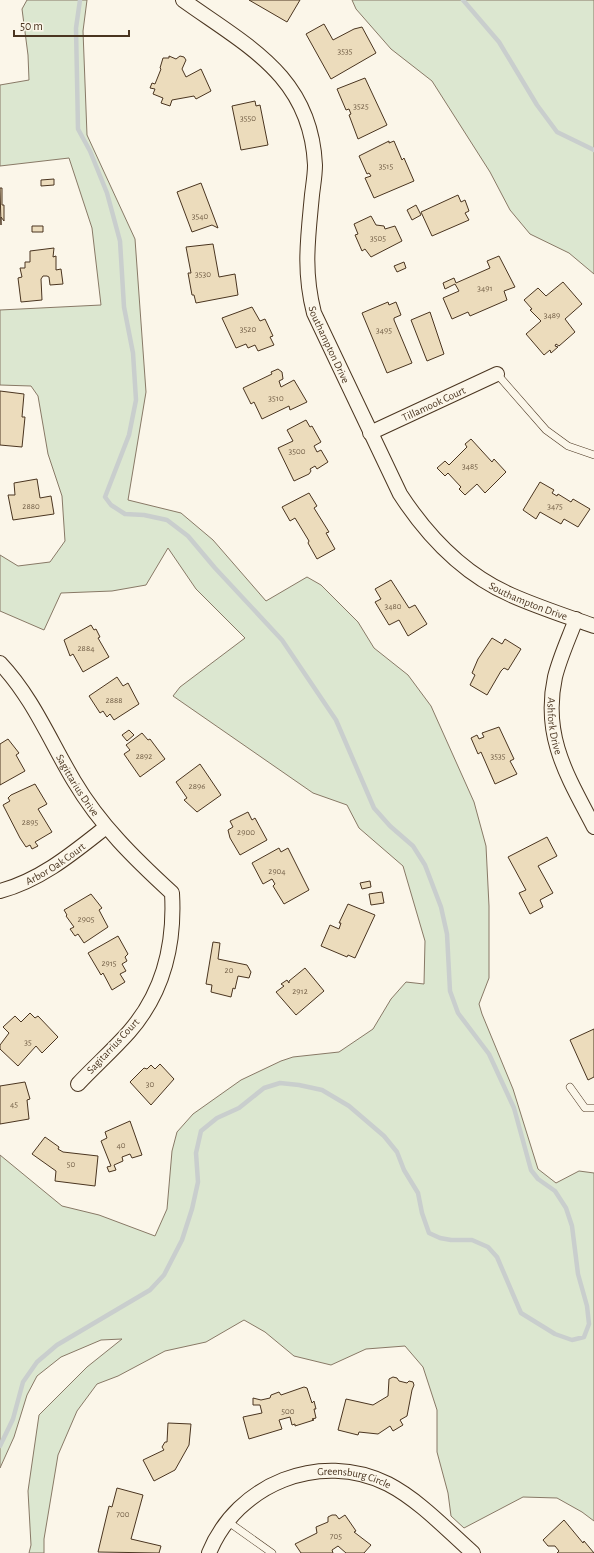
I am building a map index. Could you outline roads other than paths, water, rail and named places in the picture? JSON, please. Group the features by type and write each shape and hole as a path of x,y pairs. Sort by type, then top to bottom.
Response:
{"street":[{"name":"Southampton Drive","path":"183,0 273,66 288,84 299,102 307,122 313,144 315,167 307,251 308,291 314,313 400,494 417,521 448,554 483,580 511,595 594,626"},
{"name":"Tillamook Court","path":"370,433 497,374"},
{"name":"Ashfork Drive","path":"576,619 555,677 551,702 552,726 562,767 594,827"},
{"name":"Sagittarius Drive","path":"0,663 22,688 74,782 106,827 135,860 172,893"},
{"name":"Arbor Oak Court","path":"0,891 36,877 62,862 106,827"},
{"name":"Sagitarrius Court","path":"78,1084 129,1031 143,1013 156,991 166,964 171,940 174,917 172,893"},
{"name":"Greensburg Circle","path":"209,1553 214,1541 227,1521 241,1505 261,1490 281,1480 302,1473 317,1471 347,1472 368,1476 388,1484 408,1496 473,1553"}],"lane":[{"path":"497,374 546,430 568,446 594,455"},
{"path":"570,1087 585,1108 594,1108"},
{"path":"227,1521 272,1553"}],"waterway":[{"path":"0,1446 13,1419 23,1382 37,1362 57,1345 150,1290 164,1275 182,1240 192,1209 198,1182 196,1153 201,1131 217,1118 239,1108 264,1088 280,1083 322,1090 349,1106 384,1136 397,1152 404,1170 418,1193 422,1213 429,1233 440,1238 451,1240 472,1240 488,1247 497,1257 521,1313 555,1334 572,1340 584,1337 589,1324 587,1306 578,1274 572,1226 566,1208 555,1191 538,1179 531,1170 514,1108 489,1054 458,1013 450,991 447,934 441,907 425,865 413,846 390,826 374,808 336,720 282,640 215,568 188,536 167,520 144,515 125,514 111,505 105,497 129,435 136,400 133,353 124,307 120,241 107,193 90,151 78,129 76,28 80,0"},
{"path":"463,0 499,42 537,105 557,132 594,150"}]}
